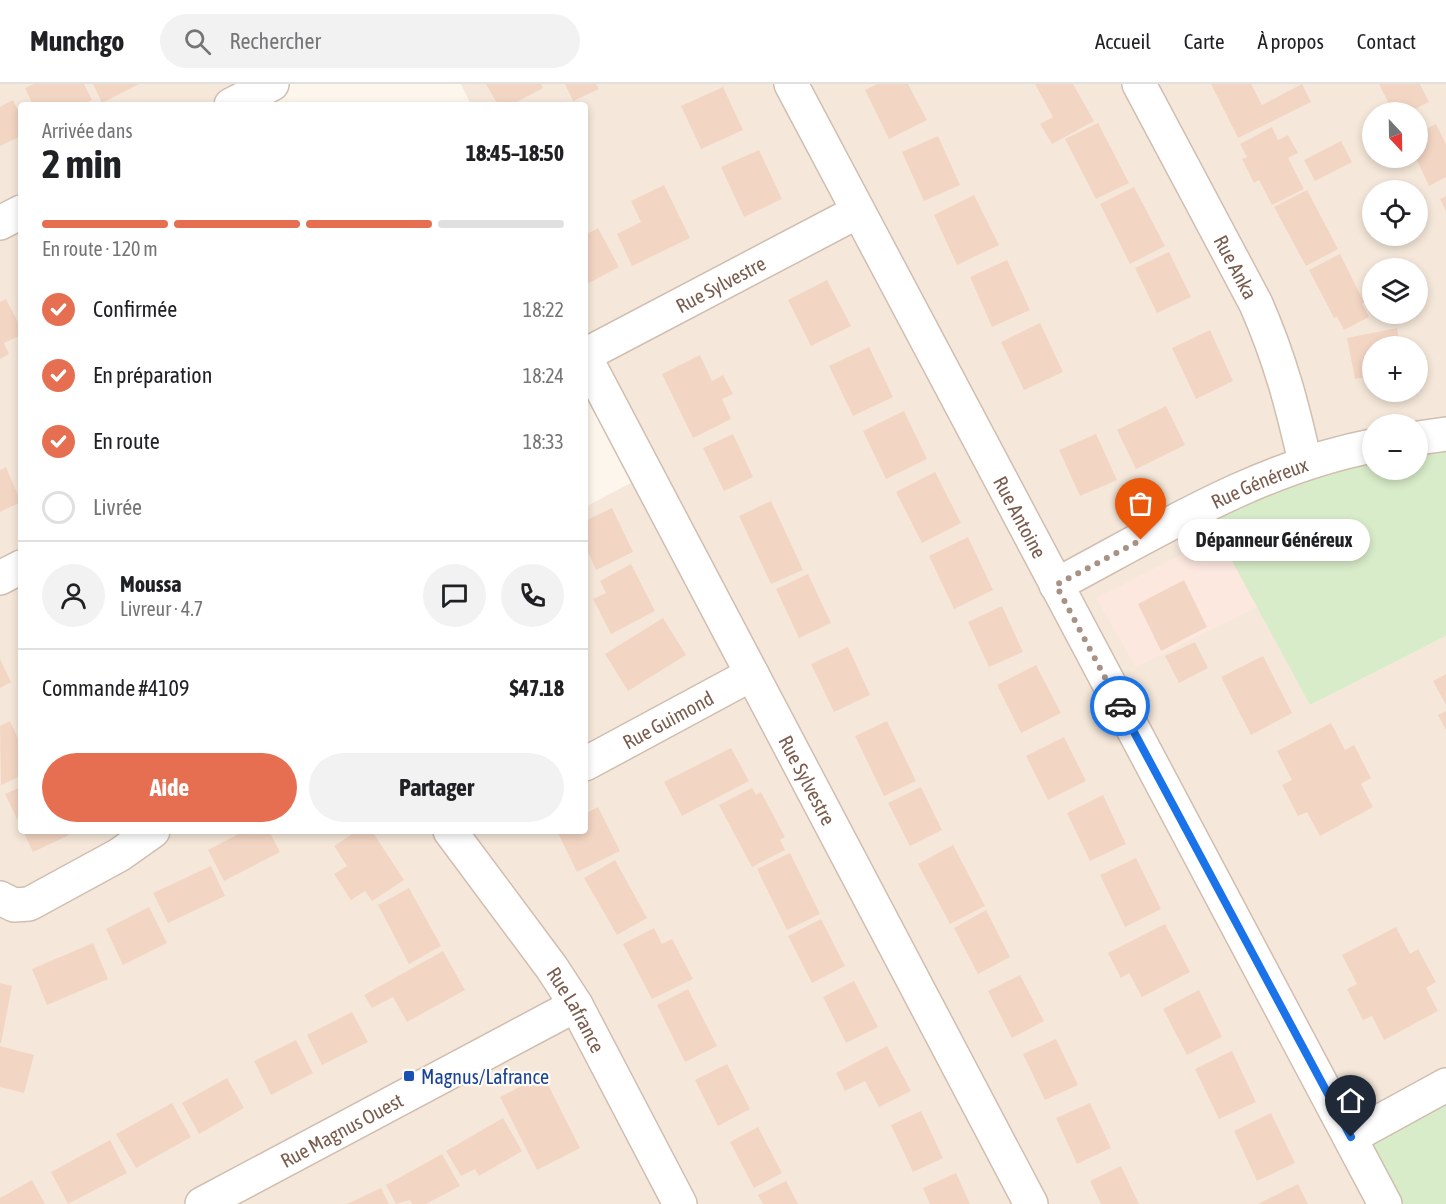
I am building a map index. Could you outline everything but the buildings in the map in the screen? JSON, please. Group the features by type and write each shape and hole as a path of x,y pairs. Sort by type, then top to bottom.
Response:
{"street":[{"path":"237,102 272,84"},
{"name":"Rue Antoine","path":"790,84 1385,1204"},
{"name":"Rue Anka","path":"1139,84 1256,304 1273,342 1283,371 1305,462"},
{"name":"Rue Sylvestre","path":"588,354 857,212"},
{"path":"0,223 18,214"},
{"name":"Rue Sylvestre","path":"588,362 1031,1204"},
{"path":"1428,437 1446,434"},
{"name":"Rue Généreux","path":"1056,585 1203,507 1305,462 1362,448"},
{"path":"0,578 18,569"},
{"name":"Rue Guimond","path":"588,762 752,674"},
{"path":"0,898 14,905 29,904 119,855 149,834"},
{"name":"Rue Lafrance","path":"455,834 576,1005 680,1204"},
{"name":"Rue Magnus Ouest","path":"202,1204 576,1005"},
{"path":"1351,1137 1446,1085"}],"shaded area":[{"path":"0,84 272,84 237,102 18,102 18,834 588,834 588,505 646,475 588,363 588,102 470,102 461,84 1446,84 1446,434 1428,428 1428,414 1362,414 1362,480 1364,480 1310,705 1446,636 1446,1085 1385,1204 0,1204"},
{"path":"1219,536 1257,607 1136,667 1096,598"}],"green space":[{"path":"1446,434 1446,636 1310,705 1203,507 1362,450 1362,480 1428,480 1428,437"},
{"path":"1446,1085 1446,1204 1385,1204 1351,1137"}],"way so far":[{"path":"1120,706 1056,585 1141,540"}],"place":[{"name":"Dépanneur Généreux","path":"1141,540"},
{"name":"Magnus/Lafrance","path":"409,1076"}],"route":[{"path":"1120,706 1351,1137"}]}
